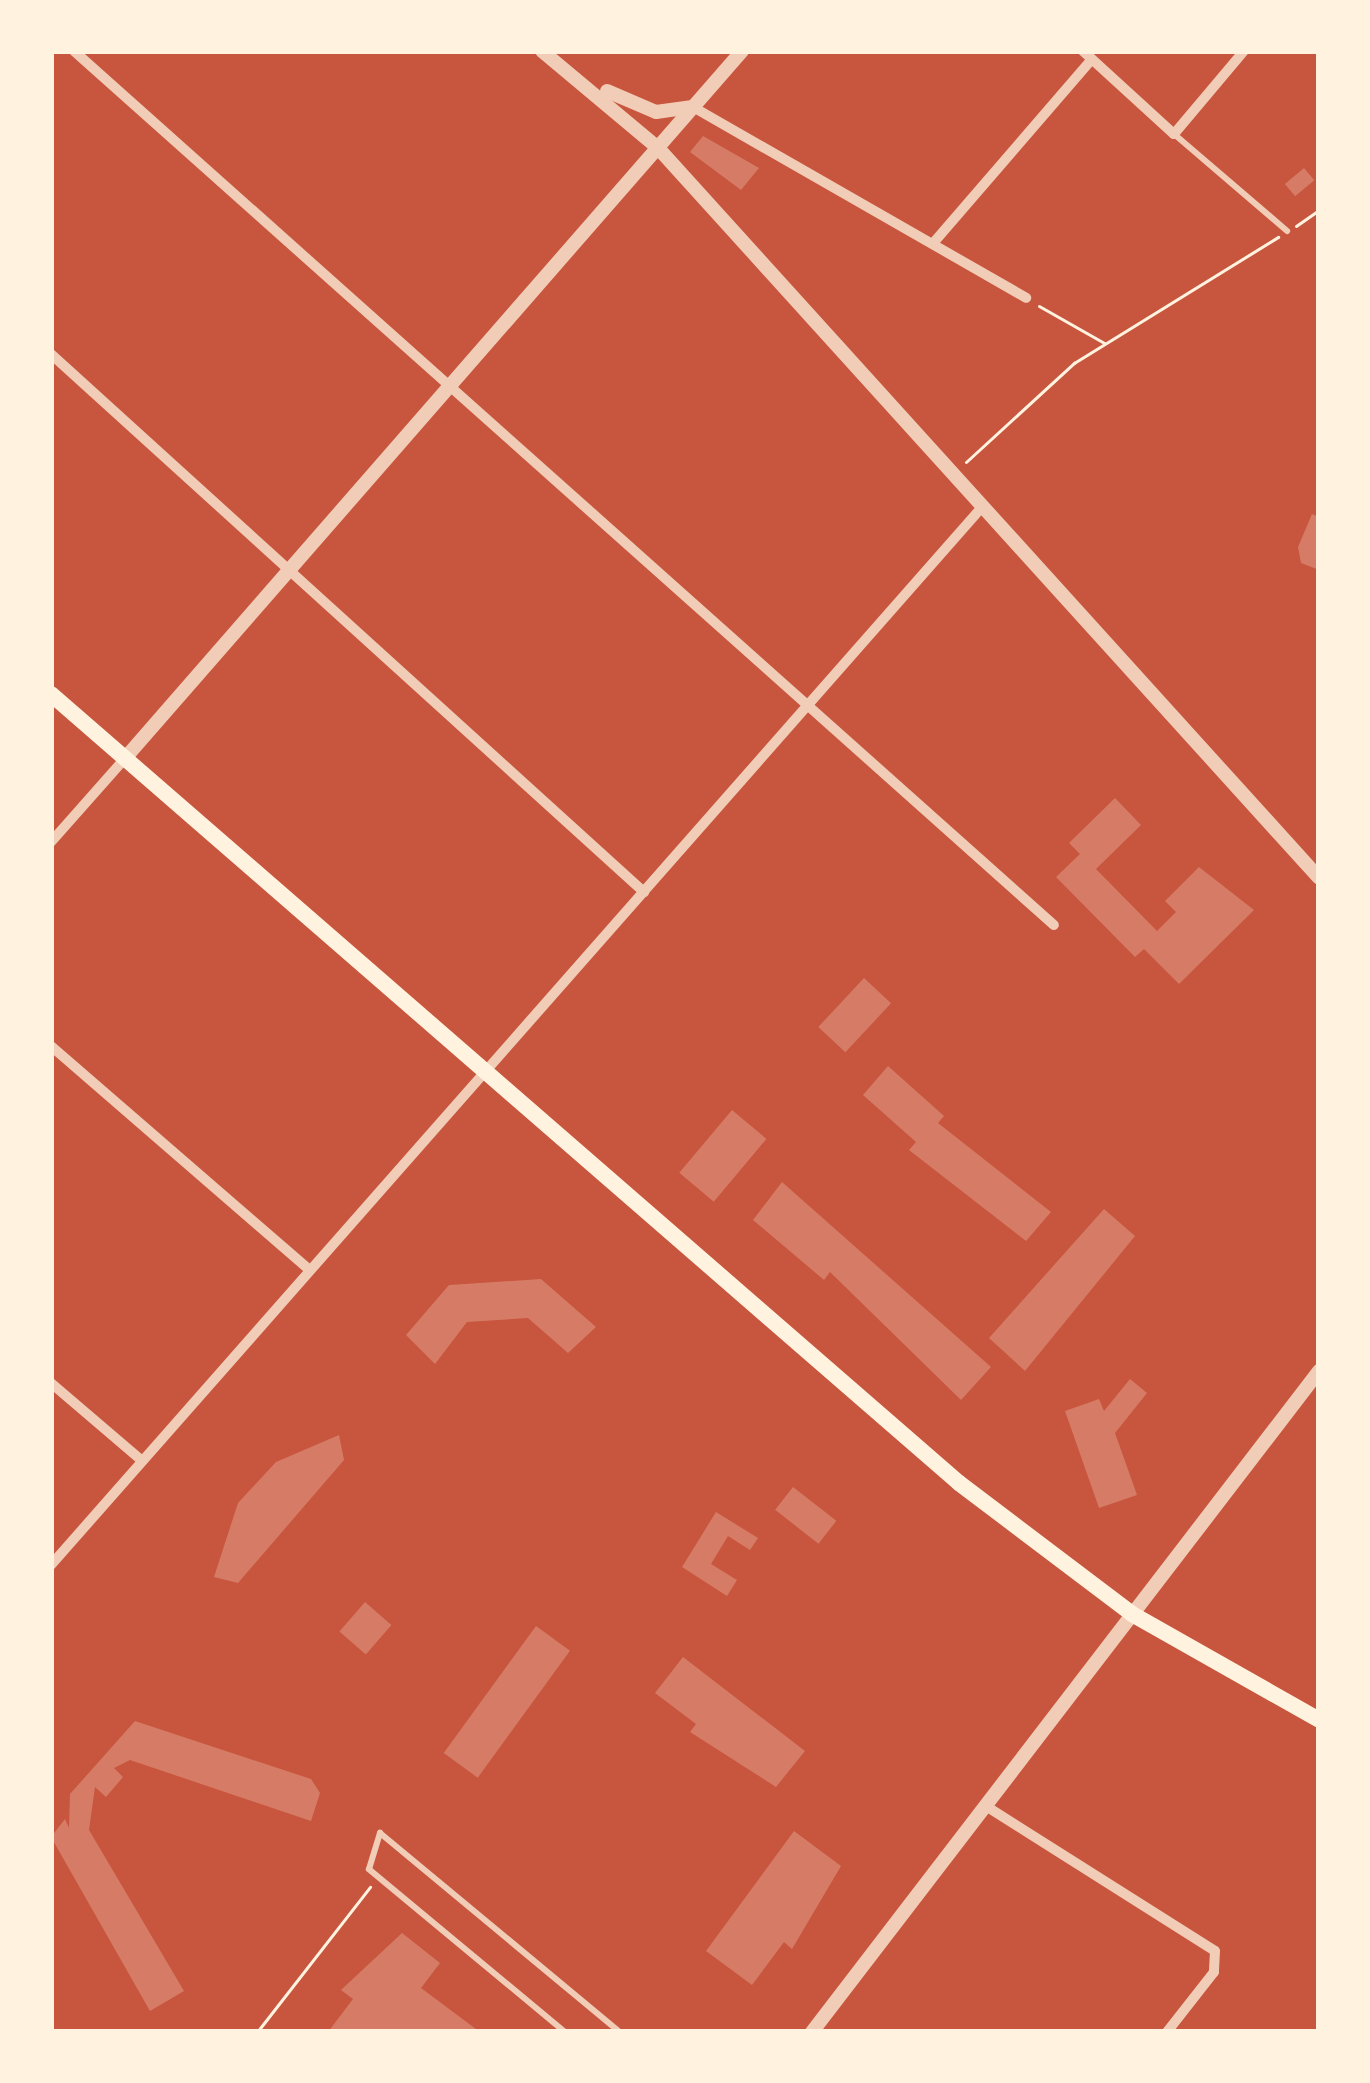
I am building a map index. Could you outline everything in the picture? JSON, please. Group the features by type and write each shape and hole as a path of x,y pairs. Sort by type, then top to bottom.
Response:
{"main road":[{"path":"51,694 128,756 483,1072 959,1483 1132,1614 1319,1720"}],"street":[{"path":"74,51 804,712 1054,925"},
{"path":"542,51 584,81 659,149 1319,878"},
{"path":"51,842 742,51"},
{"path":"935,242 1088,55 1174,134 1244,51"},
{"path":"584,81 656,112 693,107 1026,298"},
{"path":"51,354 644,892"},
{"path":"51,1564 982,506"},
{"path":"51,1046 308,1269"},
{"path":"812,2032 989,1808 1319,1371"},
{"path":"51,1383 140,1459"},
{"path":"989,1808 1208,1944 1218,1963 1167,2032"}],"lane":[{"path":"1174,134 1287,232"},
{"path":"565,2032 379,1876 367,1854 380,1833 619,2032"}],"path":[{"path":"953,476 1105,344 1319,209"},
{"path":"1026,298 1105,344"},
{"path":"257,2032 379,1876"}],"building":[{"path":"703,136 759,168 741,190 690,152"},
{"path":"1304,168 1314,180 1295,196 1285,184"},
{"path":"1312,514 1319,517 1319,570 1301,563 1298,547"},
{"path":"1115,798 1141,825 1096,869 1157,931 1176,912 1165,901 1199,867 1254,910 1179,984 1144,949 1135,957 1056,877 1080,854 1069,843"},
{"path":"864,978 891,1003 845,1052 818,1027"},
{"path":"888,1066 944,1116 938,1123 1051,1212 1026,1241 909,1150 916,1142 863,1095"},
{"path":"732,1110 766,1139 714,1202 679,1173"},
{"path":"782,1182 991,1367 961,1400 830,1272 824,1280 753,1220"},
{"path":"1104,1209 1135,1236 1025,1371 989,1338"},
{"path":"541,1279 596,1327 568,1353 528,1318 467,1322 435,1364 406,1335 449,1285"},
{"path":"1130,1379 1147,1393 1115,1433 1137,1495 1099,1508 1065,1411 1099,1399 1104,1411"},
{"path":"339,1435 344,1460 238,1583 214,1577 238,1503 276,1462"},
{"path":"793,1487 836,1521 818,1544 775,1510"},
{"path":"716,1512 758,1538 750,1550 728,1536 711,1564 737,1580 727,1596 682,1567"},
{"path":"365,1602 391,1625 366,1654 339,1631"},
{"path":"536,1626 570,1651 478,1778 444,1753"},
{"path":"683,1657 805,1751 776,1787 690,1732 696,1724 655,1693"},
{"path":"135,1721 311,1779 320,1793 311,1821 130,1760 114,1768 123,1777 106,1797 95,1787 89,1830 184,1991 150,2011 51,1837 65,1819 69,1828 70,1794"},
{"path":"794,1831 841,1866 792,1949 784,1942 752,1985 706,1951"},
{"path":"402,1933 440,1963 421,1988 480,2032 328,2032 353,1999 341,1990"}]}
